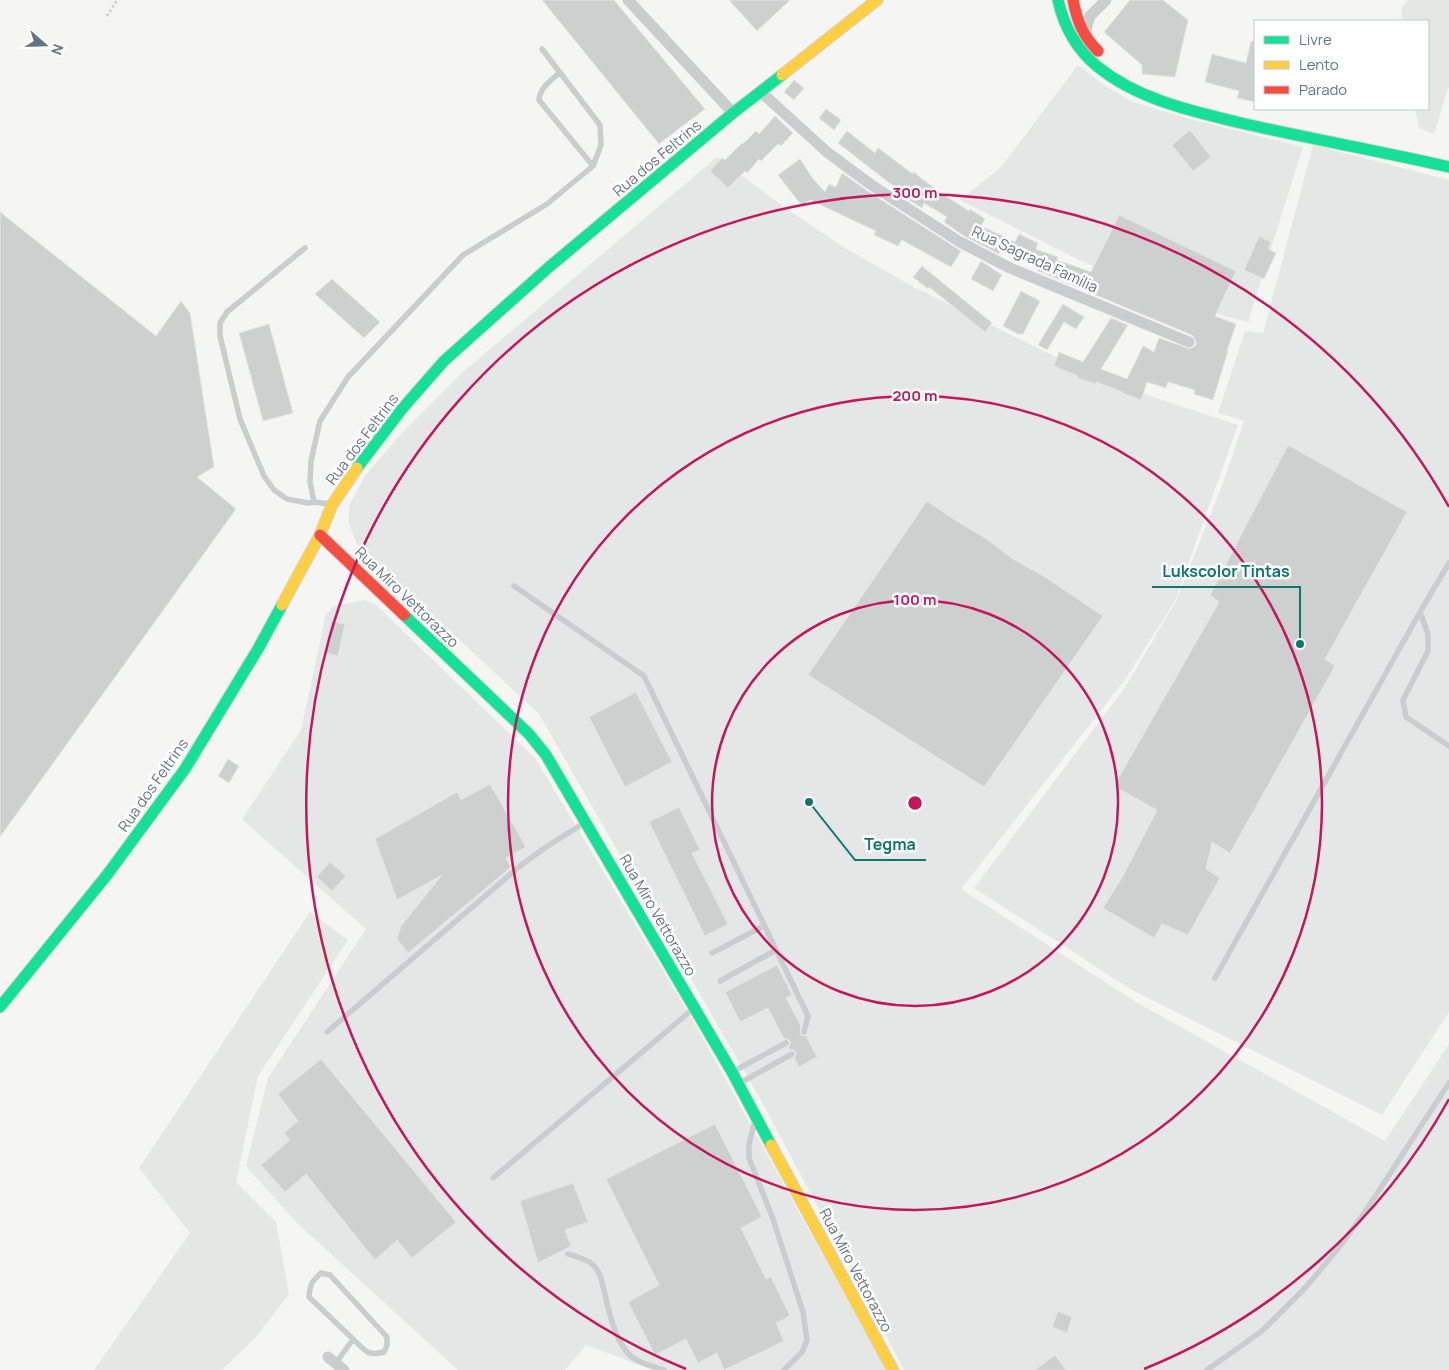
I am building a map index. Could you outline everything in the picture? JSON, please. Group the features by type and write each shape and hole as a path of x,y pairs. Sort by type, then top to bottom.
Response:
{"street":[{"path":"628,0 733,113"},
{"name":"Rua dos Feltrins","path":"0,1007 107,875 185,769 258,650 304,567 332,505 402,408 444,361 548,268 733,113 877,0"},
{"path":"1058,0 1063,23 1070,37 1079,48 1098,66 1139,92 1181,108 1252,126 1449,167"},
{"path":"1073,0 1076,16 1084,36 1104,57"},
{"path":"1084,36 1090,16 1106,0"},
{"path":"1076,16 1090,16"},
{"path":"1116,66 1128,76 1144,84 1186,100 1449,157"},
{"name":"Rua Sagrada Família","path":"762,92 826,152 870,184 960,242 1010,268 1189,342"},
{"name":"Rua Miro Vettorazzo","path":"320,535 528,734 546,755 732,1072 893,1370"}],"lane":[{"path":"314,502 310,482 311,461 320,421 348,377 463,255 547,204 593,166 601,145 600,125 542,49"},
{"path":"560,72 542,89 539,100 593,166"},
{"path":"305,248 227,312 220,323 220,336 240,419 264,476 274,490 287,499 332,505"},
{"path":"1215,978 1449,563"},
{"path":"514,586 644,676 808,1016 804,1032"},
{"path":"1420,612 1428,634 1428,651 1403,700 1406,717 1449,746"},
{"path":"327,1032 520,866 586,822"},
{"path":"712,953 764,926"},
{"path":"720,981 776,950"},
{"path":"493,1178 695,1007"},
{"path":"732,1072 786,1042"},
{"path":"738,1084 792,1054"},
{"path":"1207,1370 1262,1331 1306,1287 1341,1245 1367,1209 1449,1083"},
{"path":"756,1116 749,1144 749,1158 773,1219 803,1312 807,1340 802,1352 784,1370"},
{"path":"568,1254 594,1265 600,1276 618,1337 625,1350 634,1358 652,1367 664,1370"},
{"path":"321,1273 330,1275 377,1325 387,1336 387,1345 384,1352 374,1355 368,1354 353,1339 309,1298 310,1285 321,1273"},
{"path":"336,1363 353,1339"}],"path":[{"path":"107,16 117,0"}],"shaded area":[{"path":"1408,0 1449,0 1449,88 1434,134 1419,128 1415,110 1429,110 1429,20 1403,20 1401,9"},
{"path":"1078,65 1104,85 1133,102 1186,118 1303,147 1248,322 1224,316 1079,260 960,200 1001,167"},
{"path":"1313,145 1449,180 1449,1012 1382,1115 1132,990 974,888 1126,686 1176,601 1223,483 1244,421 1218,413 1245,331 1263,333"},
{"path":"717,157 781,205 845,248 912,286 1060,359 1150,396 1238,425 1175,601 1124,681 961,889 1136,1002 1385,1141 1449,1044 1449,1370 904,1370 763,1104 539,714 357,544 349,524 349,506 365,476 399,436 463,372"},
{"path":"365,600 375,604 535,758 695,1024 886,1370 653,1370 586,1345 565,1370 458,1370 297,1223 246,1166 268,1078 366,929 242,819 301,730 326,614 334,606"},
{"path":"310,912 348,940 258,1076 236,1182 276,1222 289,1294 256,1337 222,1370 94,1370 190,1233 139,1168"}],"building":[{"path":"542,0 614,0 705,109 659,144"},
{"path":"729,0 790,0 757,31"},
{"path":"1130,0 1163,0 1188,20 1175,77 1142,74 1142,65 1104,32"},
{"path":"1251,41 1254,42 1254,102 1237,98 1239,91 1205,82 1212,54 1246,63"},
{"path":"794,80 804,88 794,100 784,92"},
{"path":"826,109 841,120 834,130 819,118"},
{"path":"775,116 793,133 781,146 778,144 761,161 759,159 747,173 745,171 728,188 710,171 722,158 725,160 756,131 759,134"},
{"path":"1190,130 1211,157 1193,171 1172,145"},
{"path":"847,131 875,153 878,148 913,174 914,172 933,188 985,219 981,226 1015,242 1019,234 1038,243 1036,249 1058,257 1057,260 1091,272 1119,215 1236,271 1215,316 1236,324 1213,400 1194,394 1195,390 1168,382 1166,388 1147,382 1141,400 1096,382 1096,384 1077,378 1078,376 1054,366 1059,352 1083,362 1111,318 1128,325 1101,369 1127,379 1143,346 1154,352 1159,338 1190,349 1196,345 1196,341 1192,335 1038,271 1040,264 1020,253 1017,259 1000,250 999,254 964,236 944,222 947,217 924,203 922,208 909,200 838,143"},
{"path":"800,159 813,179 825,192 829,184 836,187 842,173 961,251 951,267 902,240 898,246 874,235 876,231 810,200 802,206 778,175"},
{"path":"0,212 156,336 181,301 190,313 214,467 197,477 236,509 0,837"},
{"path":"1259,236 1271,242 1268,249 1276,253 1264,279 1244,270"},
{"path":"981,261 1002,275 993,291 971,279"},
{"path":"922,266 992,323 985,332 929,287 928,289 913,277"},
{"path":"332,279 380,322 364,338 315,294"},
{"path":"1021,291 1040,301 1023,334 1018,334 1003,326"},
{"path":"1063,304 1084,317 1076,329 1064,322 1047,350 1038,345"},
{"path":"269,324 293,413 263,421 239,333"},
{"path":"1288,445 1407,512 1325,659 1335,666 1230,853 1212,842 1206,869 1220,878 1188,935 1162,924 1154,938 1103,908 1123,876 1157,810 1114,786 1219,602 1210,595"},
{"path":"927,501 985,538 1013,559 1045,577 1103,616 984,787 808,675"},
{"path":"331,621 345,624 338,656 325,653"},
{"path":"636,692 672,762 625,787 589,717"},
{"path":"228,759 239,766 229,783 218,776"},
{"path":"490,784 526,847 506,858 511,867 408,953 397,939 401,926 442,875 397,900 375,839 457,792 461,800"},
{"path":"679,807 700,850 692,853 728,924 705,936 649,822"},
{"path":"330,862 346,876 332,891 317,877"},
{"path":"777,965 792,995 786,998 801,1026 800,1034 806,1036 817,1057 799,1067 794,1058 796,1052 788,1047 790,1041 784,1039 768,1008 740,1022 725,992"},
{"path":"321,1059 456,1222 412,1258 397,1240 375,1260 306,1174 285,1192 261,1165 290,1140 284,1133 298,1121 278,1094"},
{"path":"715,1124 762,1217 741,1228 766,1279 771,1277 790,1316 776,1323 784,1341 724,1370 717,1353 698,1363 686,1339 655,1355 628,1302 659,1285 606,1179"},
{"path":"573,1183 588,1222 565,1230 571,1246 538,1263 520,1201"},
{"path":"1058,1311 1072,1317 1067,1333 1052,1327"},
{"path":"1055,1355 1066,1370 1035,1370"}],"traffic: fast":[{"path":"1058,0 1067,28 1083,53 1114,78 1148,96 1185,109 1241,123 1449,167"},
{"path":"357,468 402,409 444,361 548,268 733,113 782,75"},
{"path":"0,1007 107,875 185,769 258,649 282,605"},
{"path":"404,615 529,734 546,755 732,1072 771,1145"}],"traffic: slow":[{"path":"782,75 877,0"},
{"path":"282,605 320,535 332,505 357,468"},
{"path":"771,1145 893,1370"}],"traffic: jam":[{"path":"1073,0 1081,28 1088,40 1098,51"},
{"path":"320,535 404,615"}],"place":[{"name":"Lukscolor Tintas","path":"1300,644"},
{"name":"Tegma","path":"809,802"}]}
